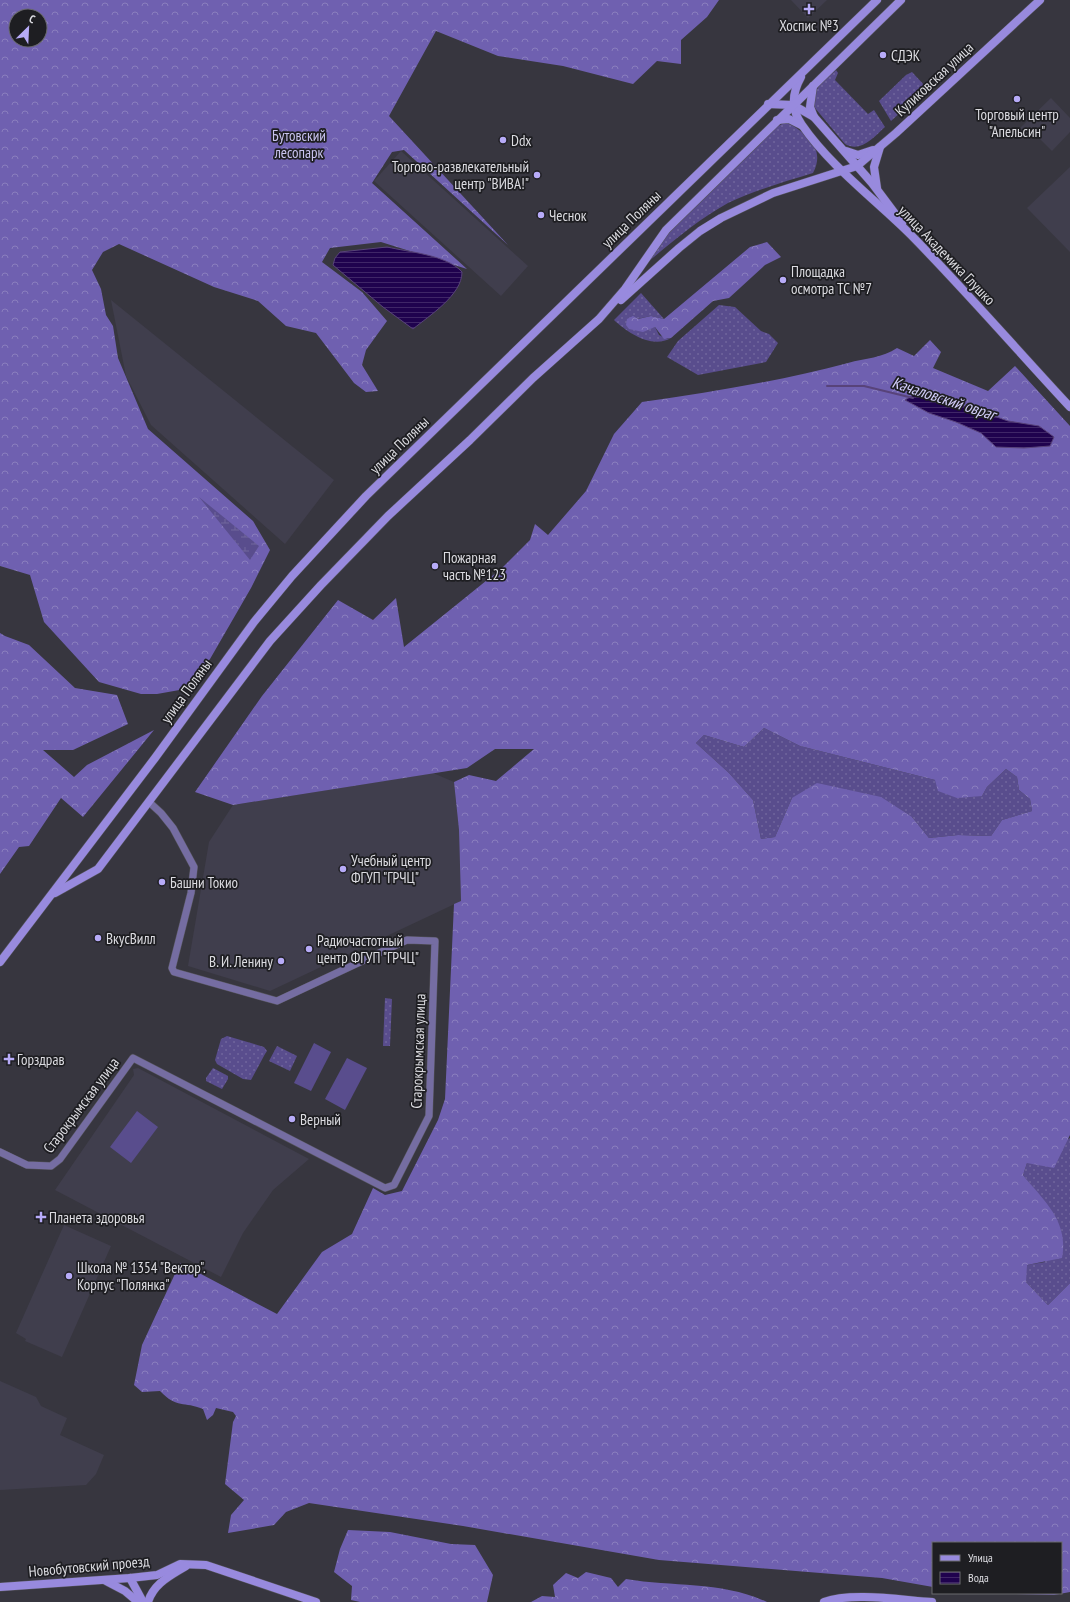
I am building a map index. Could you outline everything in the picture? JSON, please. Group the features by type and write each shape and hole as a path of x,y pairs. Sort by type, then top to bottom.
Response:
{"main road":[{"name":"улица Поляны","path":"0,962 254,622 292,576 366,496 768,104 803,73 876,0"},
{"path":"52,894 98,869 270,641 321,585 398,506 470,440 533,378 599,319 625,289 666,230 900,0"},
{"name":"Куликовская улица","path":"599,319 679,248 721,218 774,193 857,166 1040,0"},
{"path":"801,124 793,105 797,84 803,73"},
{"path":"814,84 810,107 814,117"},
{"path":"768,104 793,105 814,117 877,189 909,234"},
{"path":"777,120 789,118 801,124"},
{"name":"улица Академика Глушко","path":"801,124 843,170 909,234 1070,407"},
{"path":"842,149 852,155 858,155 880,146"},
{"path":"877,189 874,167 880,146"},
{"path":"842,149 845,163 843,170"},
{"path":"148,1602 151,1593 156,1586 190,1563"},
{"name":"Новобутовский проезд","path":"0,1587 106,1581 157,1575 180,1564 190,1563 206,1565 316,1602"},
{"path":"130,1578 143,1602"},
{"path":"106,1581 125,1591 138,1602"},
{"path":"824,1602 834,1598 932,1602"}],"street":[{"name":"Старокрымская улица","path":"0,1152 27,1165 50,1166 60,1159 133,1058 385,1188 394,1185 429,1116 435,941 407,940 276,1001 174,972 172,968 191,894 194,867 173,828 161,813 149,802"}],"shaded area":[{"name":"Хоспис №3","path":"791,0 827,0 808,18"},
{"path":"1051,98 1070,118 1070,132 1052,151 1034,133 1028,131 1025,133 1020,128"},
{"path":"401,151 528,266 501,296 374,181"},
{"path":"1070,167 1070,252 1027,208"},
{"path":"111,300 334,480 285,544 151,425 126,376"},
{"path":"433,773 454,782 459,830 461,901 270,991 188,966 209,842 233,805"},
{"path":"138,1068 309,1159 273,1190 243,1233 221,1277 55,1190 134,1075 133,1069"},
{"name":"Школа № 1354 \"Вектор\". Корпус \"Полянка\"","path":"64,1225 111,1246 62,1357 25,1341 26,1339 16,1333"},
{"path":"0,1381 36,1397 41,1406 67,1418 60,1435 104,1455 96,1474 86,1485 0,1490"}],"green space":[{"name":"Бутовский лесопарк","path":"0,0 719,0 707,17 681,40 681,64 657,61 633,84 563,66 498,56 436,31 389,116 508,245 404,150 392,152 372,183 467,269 381,242 330,248 322,262 362,292 387,321 366,350 362,365 378,391 366,392 354,383 316,333 286,326 258,301 214,287 119,244 103,252 92,270 101,289 106,315 113,326 118,358 148,429 253,521 270,550 251,588 210,659 185,689 157,694 141,694 99,682 44,622 30,575 0,566"},
{"path":"836,70 838,73 835,80 868,114 874,110 885,127 867,143 856,147 845,144 815,108 813,102 819,87"},
{"path":"912,72 925,86 925,90 891,121 879,101 906,75"},
{"path":"786,122 801,131 816,149 816,164 813,173 759,190 728,203 697,223 648,262 663,238 776,127"},
{"path":"767,242 781,257 765,265 729,298 713,301 671,338 664,339 655,327 643,332 629,329 626,325 627,319 633,316 638,319 651,316 664,319 750,247"},
{"path":"641,293 664,319 651,316 637,319 649,328 655,327 659,335 667,339 671,338 664,341 648,341 626,330 614,320"},
{"path":"719,305 735,307 761,331 769,334 778,343 766,362 698,375 667,357 678,341"},
{"path":"930,340 941,352 933,368 988,391 1015,366 1070,426 1070,1135 1054,1168 1027,1163 1023,1175 1053,1212 1062,1233 1063,1245 1062,1258 1027,1265 1026,1282 1048,1305 1070,1283 1070,1592 1062,1594 1062,1542 932,1542 932,1587 882,1578 659,1560 463,1526 309,1503 286,1512 274,1525 228,1533 231,1515 244,1500 225,1484 233,1422 236,1416 233,1412 216,1408 213,1415 207,1420 203,1409 171,1400 160,1391 142,1392 134,1385 142,1345 180,1263 277,1314 322,1252 352,1234 373,1188 385,1195 402,1191 438,1120 445,1099 454,904 461,901 459,830 454,782 469,775 496,781 534,749 495,749 467,768 233,805 195,792 262,696 338,600 373,620 396,598 404,647 502,568 530,540 535,524 548,535 586,491 614,434 642,402 771,381 880,356 897,348 914,356","holes":["764,728 800,746 935,780 938,791 957,798 982,796 987,787 1006,769 1017,777 1019,790 1030,799 1032,811 1002,820 991,836 958,835 929,838 912,817 881,797 817,783 792,798 775,837 761,839 753,800 729,773 696,743 704,735 744,747"]},
{"path":"199,497 259,546 250,560"},
{"path":"0,633 29,645 75,688 117,695 128,724 73,750 43,750 74,777 87,765 154,730 83,817 61,798 29,846 19,847 0,874"},
{"path":"764,728 800,746 935,780 982,796 987,787 1006,769 1017,777 1019,790 1030,799 1032,811 1002,820 991,836 958,835 929,838 912,817 792,798 775,837 761,839 753,800 729,773 696,743 704,735 744,747"},
{"path":"385,998 392,999 390,1046 383,1046"},
{"path":"227,1036 264,1047 267,1051 251,1080 243,1079 217,1064 215,1060 221,1039"},
{"path":"314,1043 331,1052 311,1091 294,1083"},
{"path":"277,1046 297,1056 290,1071 269,1061"},
{"path":"347,1058 367,1068 345,1110 325,1099"},
{"path":"213,1068 228,1076 228,1079 222,1089 206,1081 206,1078"},
{"path":"137,1111 158,1127 131,1163 110,1147"},
{"path":"1070,1138 1070,1283 1048,1305 1026,1282 1026,1265 1045,1262 1038,1194 1023,1175 1027,1163"},
{"path":"348,1530 390,1532 451,1544 475,1545 493,1575 487,1602 360,1602 351,1600 352,1586 334,1572 340,1549"},
{"path":"586,1572 611,1578 618,1587 626,1579 697,1586 733,1591 750,1595 767,1602 531,1602 542,1596 555,1597 553,1585 566,1573 578,1578"},
{"path":"1018,1594 1059,1594 1054,1595"}],"water":[{"path":"387,247 437,258 455,266 462,272 461,280 457,289 451,296 436,311 413,329 383,307 333,265 335,258 340,252"},
{"path":"917,393 977,410 1008,421 1039,426 1054,437 1050,446 1024,448 996,447 981,433 956,422 929,413 905,400"}],"waterway":[{"name":"Качаловский овраг","path":"827,386 864,386 913,398"}],"place":[{"name":"Хоспис №3","path":"809,9"},
{"name":"СДЭК","path":"883,55"},
{"name":"Торговый центр \"Апельсин\"","path":"1017,99"},
{"name":"Ddx","path":"503,140"},
{"name":"Торгово-развлекательный центр \"ВИВА!\"","path":"537,175"},
{"name":"Чеснок","path":"541,215"},
{"name":"Площадка осмотра ТС №7","path":"783,280"},
{"name":"Пожарная часть №123","path":"435,566"},
{"name":"Учебный центр ФГУП \"ГРЧЦ\"","path":"343,869"},
{"name":"Башни Токио","path":"162,882"},
{"name":"ВкусВилл","path":"98,938"},
{"name":"Радиочастотный центр ФГУП \"ГРЧЦ\"","path":"309,949"},
{"name":"В. И. Ленину","path":"281,961"},
{"name":"Горздрав","path":"9,1059"},
{"name":"Верный","path":"292,1119"},
{"name":"Планета здоровья","path":"41,1217"},
{"name":"Школа № 1354 \"Вектор\". Корпус \"Полянка\"","path":"69,1276"}]}
